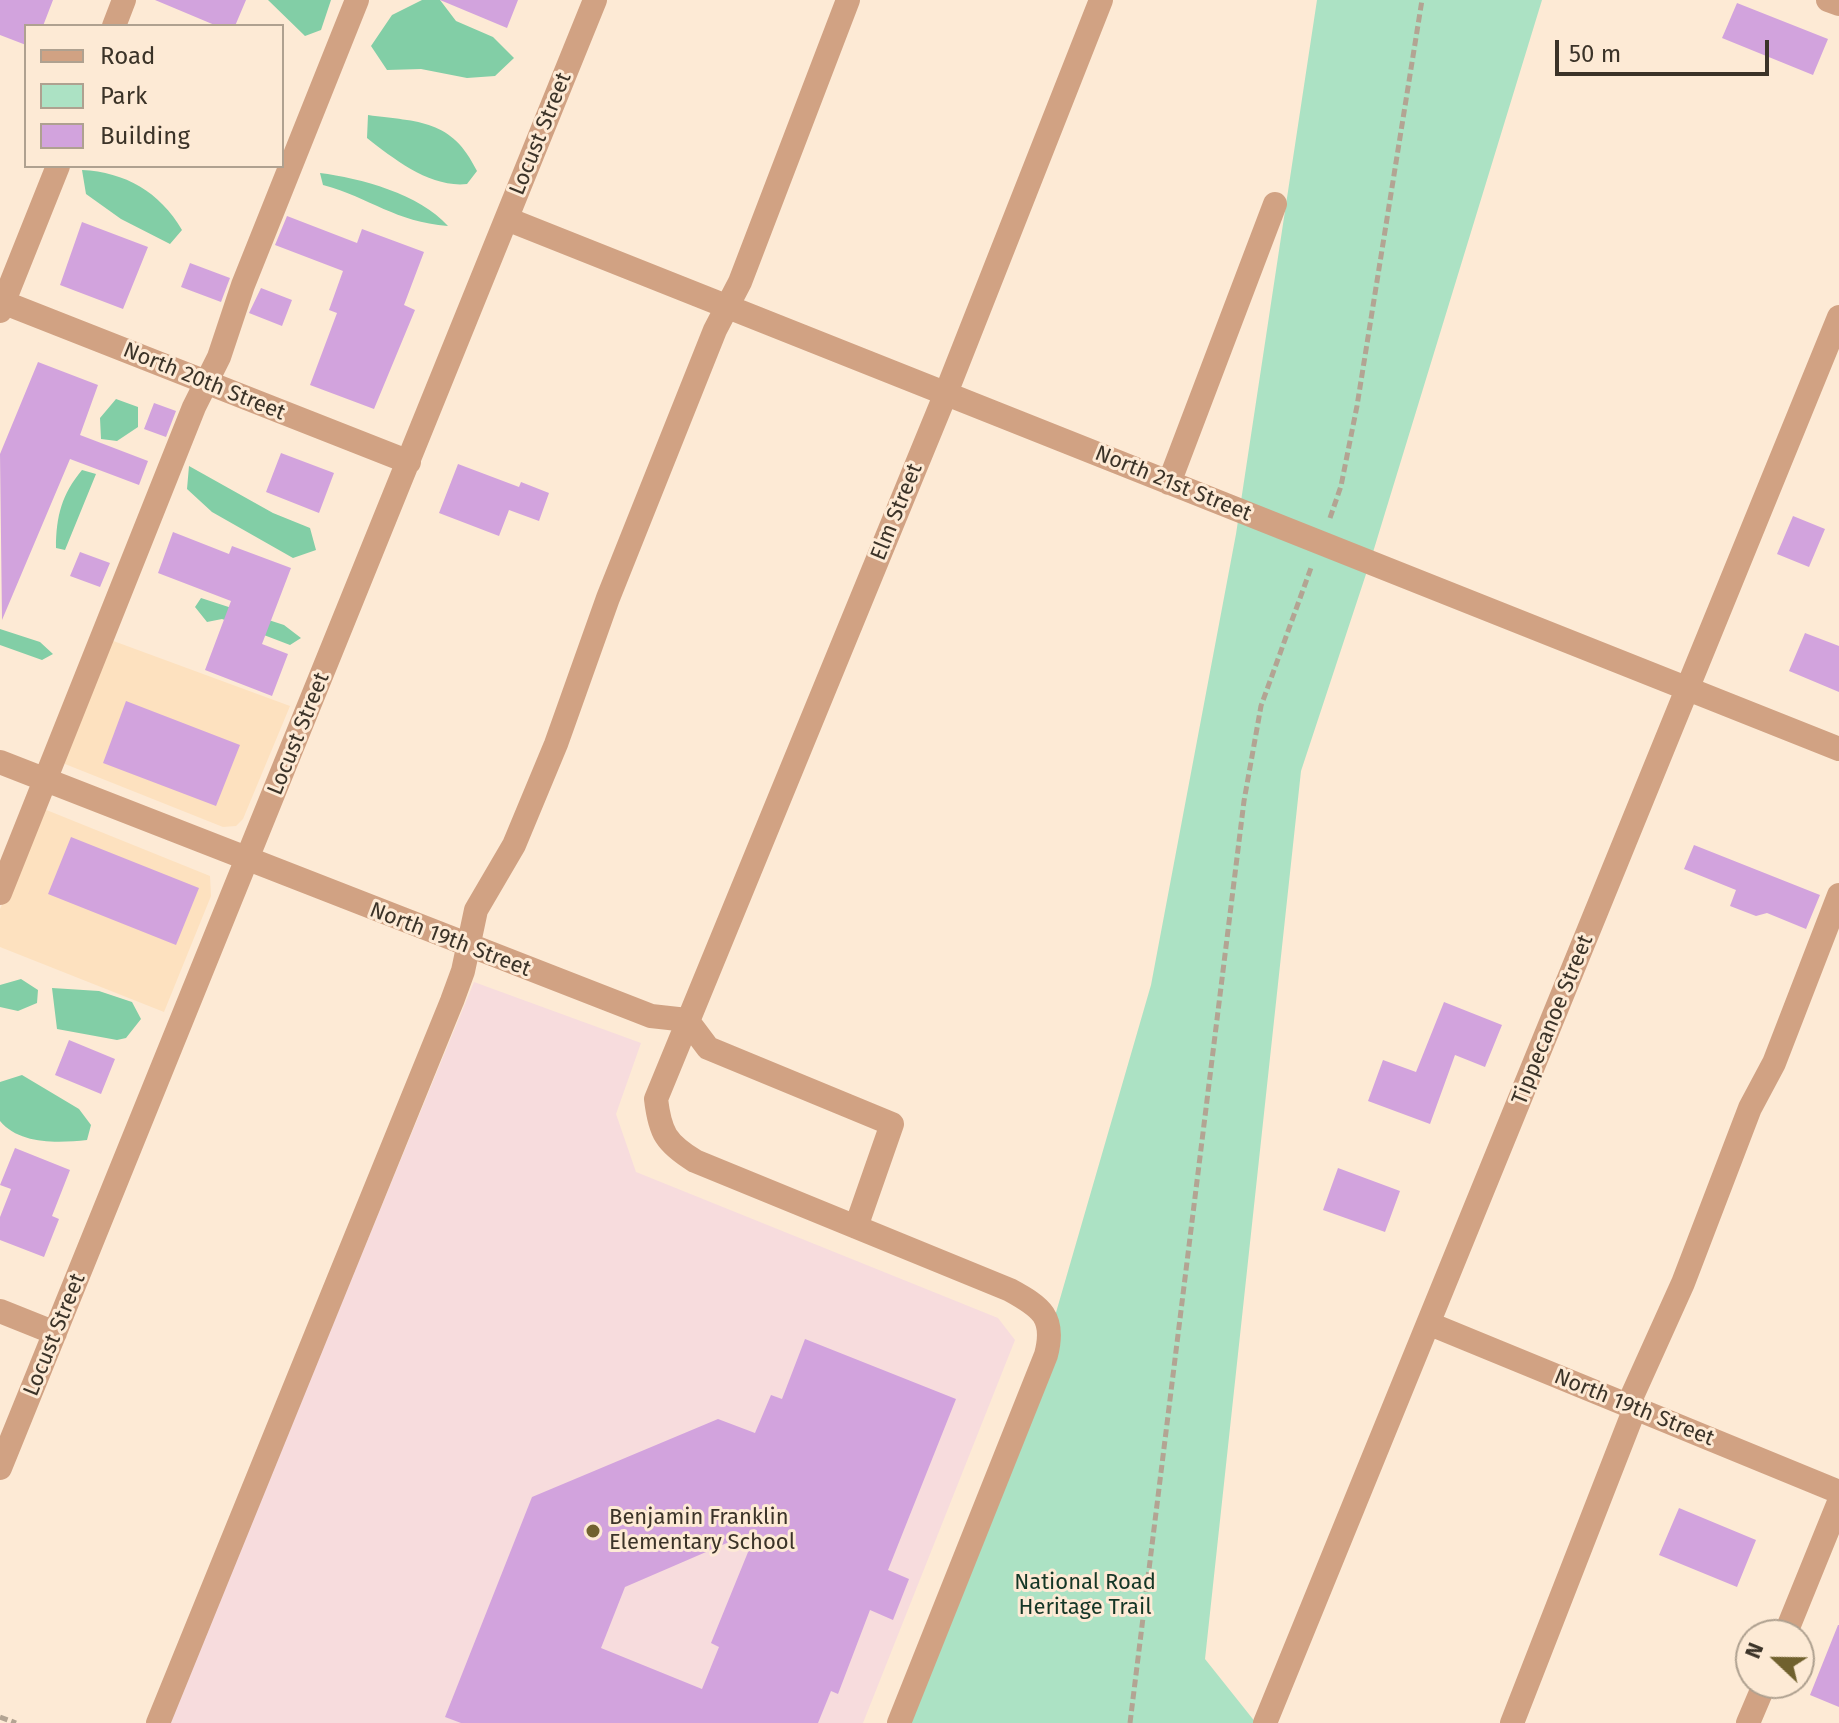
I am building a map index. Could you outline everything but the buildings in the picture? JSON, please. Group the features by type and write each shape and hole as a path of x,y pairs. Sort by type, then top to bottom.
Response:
{"street":[{"path":"115,24 124,0"},
{"path":"0,893 357,0"},
{"name":"Locust Street","path":"0,1468 595,0"},
{"path":"158,1723 452,1001 476,910 514,845 556,744 608,598 727,308 848,0"},
{"name":"Elm Street","path":"899,1723 1051,1336 1047,1318 1032,1302 695,1161 674,1148 659,1126 656,1099 946,393 1101,0"},
{"path":"1828,0 1839,4"},
{"path":"1,305 57,168"},
{"path":"1169,483 1275,204"},
{"name":"North 21st Street","path":"507,219 1839,749"},
{"name":"North 20th Street","path":"1,305 409,462"},
{"name":"Tippecanoe Street","path":"1265,1723 1839,317"},
{"name":"North 19th Street","path":"0,762 467,947 651,1016 687,1020"},
{"path":"1512,1723 1750,1108 1774,1063 1839,895"},
{"path":"687,1020 708,1048 892,1124 856,1227"},
{"path":"0,1311 55,1333"},
{"name":"North 19th Street","path":"1430,1324 1839,1492"},
{"path":"1791,1619 1839,1502"},
{"path":"1748,1723 1758,1699"}],"path":[{"path":"1327,527 1341,486 1357,406 1422,0"},
{"path":"1130,1723 1248,776 1261,706 1312,563"},
{"path":"0,1717 16,1723"}],"shaded area":[{"path":"108,639 290,706 243,819 236,826 223,827 65,764 63,759"},
{"path":"44,809 210,876 211,896 164,1012 0,947 0,909"},
{"name":"Benjamin Franklin Elementary School","path":"474,982 641,1043 616,1114 636,1172 998,1318 1015,1340 863,1723 168,1723"}],"green space":[{"path":"268,0 331,0 321,30 305,36"},
{"path":"422,0 440,0 456,21 493,37 514,58 495,76 467,78 421,69 387,70 371,46 392,15"},
{"name":"National Road Heritage Trail","path":"1317,0 1542,0 1370,562 1301,771 1205,1659 1256,1723 899,1723 1037,1378 1151,985 1236,534"},
{"path":"368,115 418,122 445,132 457,141 477,171 467,184 454,184 440,182 414,171 367,138"},
{"path":"82,170 113,175 140,186 163,205 182,230 170,244 121,219 86,194"},
{"path":"320,173 353,179 406,196 448,226 413,220 323,185"},
{"path":"116,399 138,407 138,427 117,441 101,439 100,418"},
{"path":"189,466 273,513 310,528 316,550 293,558 212,512 187,489"},
{"path":"82,470 96,474 65,550 56,548 62,506"},
{"path":"201,598 284,625 301,638 290,645 222,619 207,622 195,607"},
{"path":"0,629 40,642 53,654 42,660 0,645"},
{"path":"21,979 38,990 37,1003 18,1011 0,1007 0,985"},
{"path":"52,988 99,991 132,1002 141,1019 126,1038 117,1040 57,1029"},
{"path":"22,1075 79,1109 91,1125 87,1140 40,1141 18,1135 0,1121 0,1082"}],"place":[{"name":"Benjamin Franklin Elementary School","path":"593,1531"}]}
